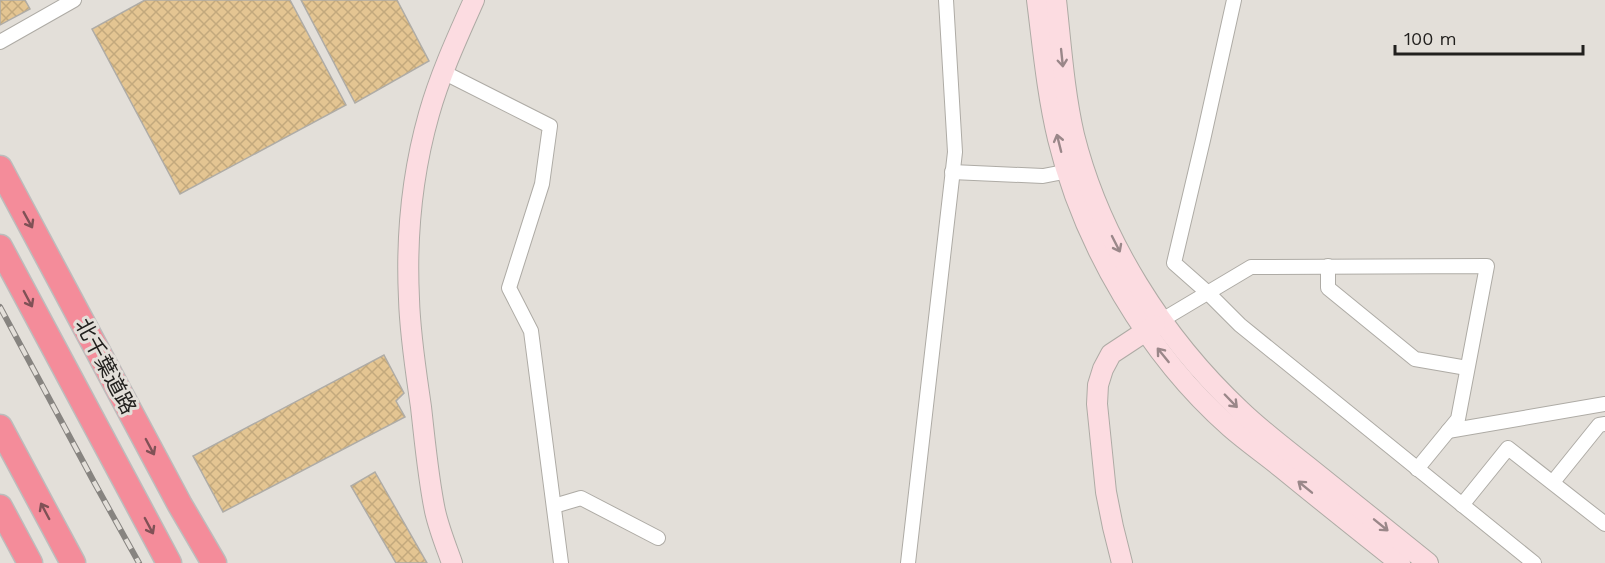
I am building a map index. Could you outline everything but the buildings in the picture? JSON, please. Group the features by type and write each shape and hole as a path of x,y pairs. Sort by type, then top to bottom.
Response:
{"highway":[{"name":"北千葉道路","path":"0,168 180,505 214,563"},
{"name":"北千葉道路","path":"0,247 169,563"},
{"path":"0,427 73,563"},
{"path":"0,507 30,563"}],"main road":[{"path":"452,563 435,511 409,301 408,268 410,220 419,157 429,115 443,72 474,0"},
{"path":"1037,0 1048,86 1058,139 1144,293 1154,326 1157,347 1193,390 1230,427 1400,563"},
{"path":"1056,0 1065,86 1075,136 1076,170"},
{"path":"1122,563 1106,492 1097,404 1098,385 1111,354 1154,326"},
{"path":"1154,326 1173,335 1209,378 1241,411 1428,563"}],"street":[{"path":"0,42 74,0"},
{"path":"908,563 955,152 946,0"},
{"path":"1234,0 1174,263 1240,325 1534,563"},
{"path":"443,72 550,126 542,184 508,288 531,331 561,563"},
{"path":"952,172 1043,176 1076,170"},
{"path":"1328,266 1328,288 1415,359 1467,368"},
{"path":"1154,326 1251,267 1487,266 1458,419 1417,469"},
{"path":"1448,431 1605,404"},
{"path":"1553,482 1599,425 1605,424"},
{"path":"1462,505 1508,448 1605,524"},
{"path":"554,506 581,498 658,538"}],"railway":[{"path":"0,307 139,563"}]}
